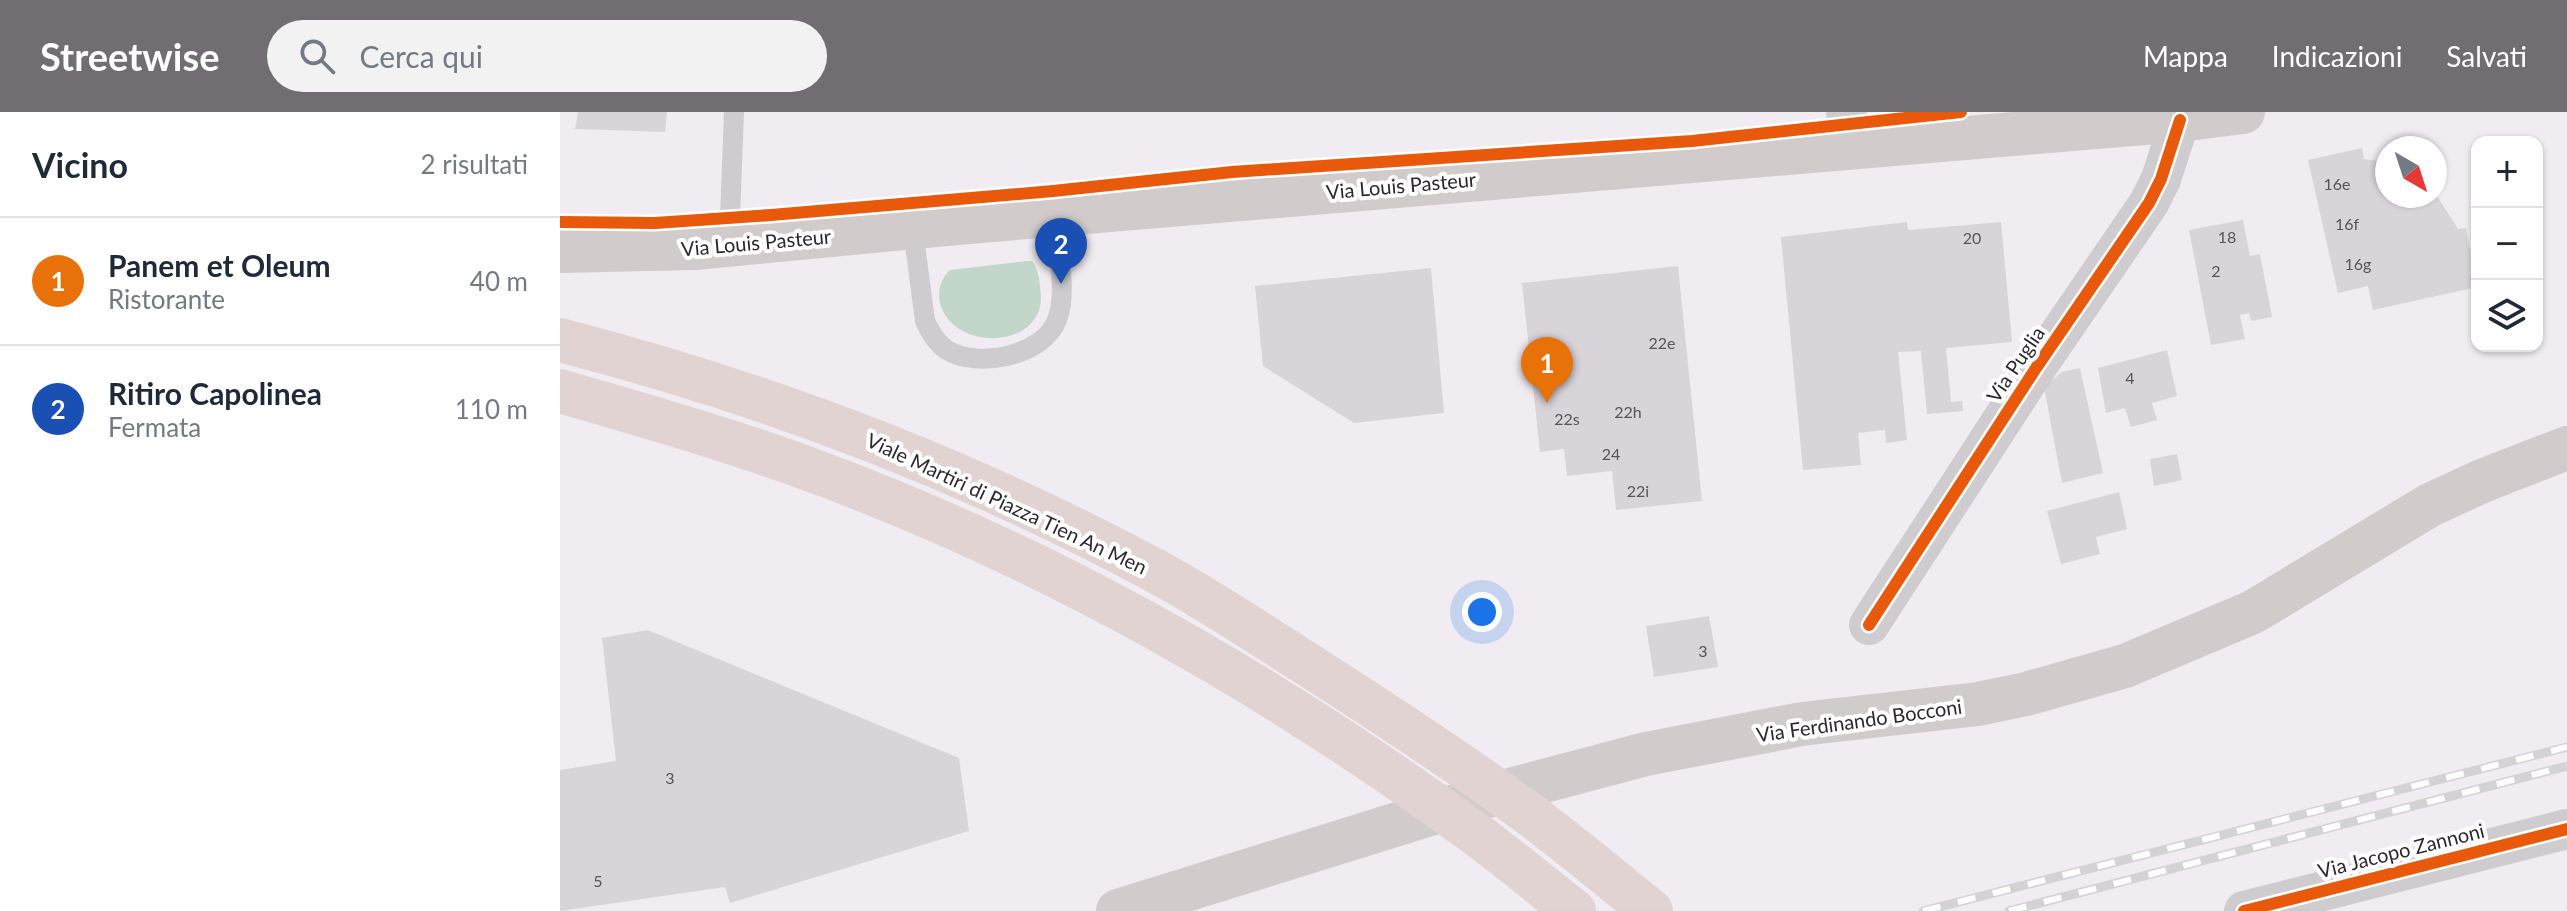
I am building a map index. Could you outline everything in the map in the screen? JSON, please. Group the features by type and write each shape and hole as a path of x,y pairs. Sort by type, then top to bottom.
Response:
{"highway":[{"name":"Viale Martiri di Piazza Tien An Men","path":"560,340 653,364 828,423 990,491 1155,571 1394,720 1524,810 1651,911"},
{"path":"560,391 739,444 827,475 1060,579 1241,678 1364,756 1470,830 1574,911"}],"main road":[{"name":"Via Louis Pasteur","path":"560,251 729,246 913,229 1850,130 2180,120 2243,112"},
{"name":"Via Ferdinando Bocconi","path":"1118,911 1491,795 1646,754 1802,724 1978,704 2062,685 2125,666 2253,612 2430,505 2567,448"}],"street":[{"name":"Via Puglia","path":"1869,625 2036,368 2149,203 2161,179 2180,120"},
{"name":"Via Jacopo Zannoni","path":"2244,911 2567,829"}],"lane":[{"path":"729,246 734,112"},
{"path":"913,229 925,321 930,333 945,349 962,356 998,357 1027,348 1047,335 1056,324 1062,297 1054,215"}],"green space":[{"path":"1032,261 1036,269 1041,296 1037,314 1027,327 1013,335 978,337 961,330 948,319 939,294 942,281 950,270"}],"building":[{"path":"578,112 667,112 665,132 575,129"},
{"path":"2362,148 2364,159 2375,160 2375,208 2445,208 2458,229 2466,228 2471,255 2471,288 2373,310 2368,286 2338,293 2308,160"},
{"path":"2243,220 2250,256 2260,254 2272,317 2251,321 2249,313 2240,315 2245,339 2211,345 2189,230"},
{"path":"1907,222 1908,230 2001,222 2012,342 1946,348 1951,402 1962,401 1963,411 1927,414 1921,351 1898,352 1907,440 1886,443 1885,430 1858,433 1861,465 1803,470 1781,237"},
{"path":"1678,266 1702,501 1616,510 1612,471 1567,476 1564,449 1540,452 1522,283"},
{"path":"1431,268 1444,413 1354,423 1263,366 1255,286"},
{"path":"2167,350 2177,396 2152,403 2157,420 2131,427 2125,408 2106,413 2098,368"},
{"path":"2080,368 2103,473 2062,483 2044,387 2062,372"},
{"path":"2177,454 2182,480 2154,486 2150,459"},
{"path":"2119,492 2127,529 2096,537 2100,554 2061,564 2047,511"},
{"path":"1709,616 1718,667 1654,677 1646,626"},
{"path":"648,630 959,758 969,831 730,903 725,887 560,911 560,770 616,761 602,638"}],"railway":[{"path":"1923,911 2567,747"},
{"path":"2009,911 2567,766"}],"cycle path":[{"path":"560,222 655,223 771,215 1232,172 1692,141 1961,112"},
{"path":"1869,625 2036,368 2149,203 2161,179 2180,120"},
{"path":"2244,911 2567,829"}],"place":[{"name":"Ritiro Capolinea","path":"1061,284"},
{"name":"Panem et Oleum","path":"1547,403"}]}
